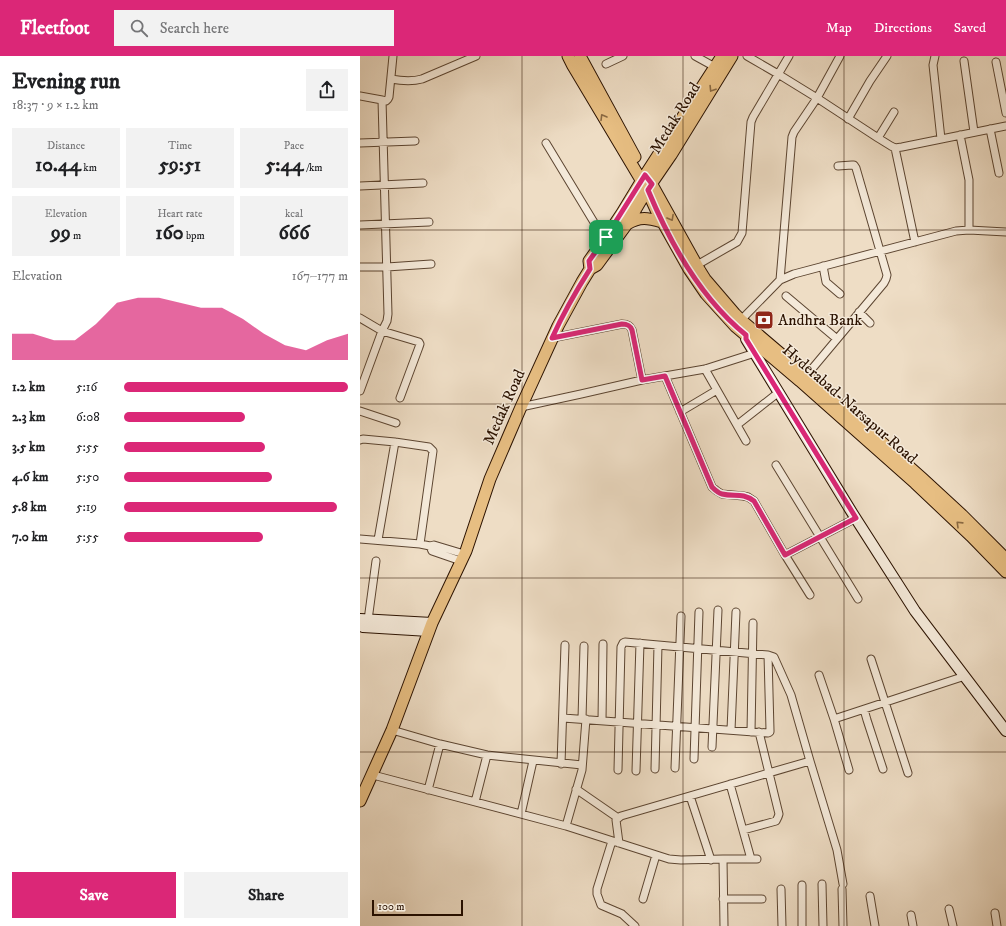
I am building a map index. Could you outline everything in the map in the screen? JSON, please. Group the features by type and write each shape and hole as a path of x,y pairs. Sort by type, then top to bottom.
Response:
{"main road":[{"path":"568,56 633,168 647,182"},
{"path":"580,56 647,182"},
{"path":"590,269 589,261 647,182 722,56"},
{"name":"Medak Road","path":"360,801 392,730 430,627 463,557 490,479 552,338 578,288 590,269 597,265 628,224 647,182 671,155 732,56"},
{"name":"Hyderabad-Narsapur Road","path":"647,182 662,222 689,270 706,294 735,326 805,385 917,484 1006,572"},
{"name":"Hyderabad-Narsapur Road","path":"647,182 705,280 735,314 932,486 1006,559"},
{"path":"628,224 637,219 645,218 662,222"}],"street":[{"path":"360,96 386,101 388,99 393,56"},
{"path":"391,79 415,81 476,56"},
{"path":"606,64 623,56"},
{"path":"695,56 715,67"},
{"path":"747,56 817,98 895,148 902,148 1006,126"},
{"path":"696,266 737,242 740,238 742,233 751,122 788,56"},
{"path":"780,280 792,137 817,98 840,56"},
{"path":"848,119 870,81 887,56"},
{"path":"935,56 933,65 941,139"},
{"path":"964,61 974,132"},
{"path":"996,62 1006,113"},
{"path":"360,391 387,321 388,314 388,267 382,100"},
{"path":"878,138 894,112"},
{"path":"990,129 999,173"},
{"path":"960,135 968,180 968,230"},
{"path":"360,143 415,141"},
{"path":"546,143 595,224 606,237"},
{"path":"895,148 915,242"},
{"path":"806,376 886,279 887,274 856,168 854,165 838,166"},
{"path":"360,186 423,183"},
{"path":"360,225 429,222"},
{"path":"741,320 780,280 794,274 956,231 968,230 1006,232"},
{"path":"360,267 431,264"},
{"path":"823,266 826,282 840,294"},
{"path":"786,296 837,339"},
{"path":"859,312 870,323"},
{"path":"360,318 382,331 417,340 419,342 420,344 400,398"},
{"path":"552,338 626,324 630,326 632,330 642,380"},
{"path":"746,335 746,339 915,611 1006,731"},
{"path":"521,407 642,380 705,369 755,353"},
{"path":"705,369 746,441"},
{"path":"665,376 712,487 722,494 748,497 754,501 810,595"},
{"path":"680,412 717,390"},
{"path":"737,425 779,392"},
{"path":"360,411 396,423"},
{"path":"360,440 364,439 395,442 429,448 433,451 420,544"},
{"path":"378,540 395,442"},
{"path":"776,465 858,599"},
{"path":"785,555 856,518"},
{"path":"360,539 430,546 434,545 463,557"},
{"path":"376,561 363,622 430,627"},
{"path":"712,747 718,610"},
{"path":"694,759 699,612"},
{"path":"731,730 736,612"},
{"path":"676,768 680,616"},
{"path":"750,732 753,623"},
{"path":"618,770 621,645 623,643 640,643 716,650 768,655 774,657 791,695 837,850 842,887 843,926"},
{"path":"636,771 640,643"},
{"path":"602,720 603,644"},
{"path":"561,764 565,645"},
{"path":"655,769 658,645"},
{"path":"566,826 582,765 584,719 584,646"},
{"path":"563,718 768,733 770,732 768,655"},
{"path":"871,659 908,773"},
{"path":"819,675 849,770"},
{"path":"834,719 965,676"},
{"path":"866,709 867,720 883,769"},
{"path":"392,730 440,744 487,755 561,764 582,765"},
{"path":"743,830 776,821 779,814 759,732"},
{"path":"428,790 440,744"},
{"path":"475,802 487,755"},
{"path":"521,814 534,761"},
{"path":"618,818 810,761"},
{"path":"373,775 566,826 675,860 754,859 743,830 730,784"},
{"path":"576,790 618,818"},
{"path":"690,796 711,860"},
{"path":"618,818 616,820 615,842 597,889 597,894 601,905 622,914 634,926"},
{"path":"643,899 656,855"},
{"path":"723,859 724,926"},
{"path":"822,884 823,926"},
{"path":"802,885 802,926"},
{"path":"781,889 782,926"},
{"path":"870,896 875,926"},
{"path":"724,899 762,899"},
{"path":"949,909 953,926"},
{"path":"995,913 997,926"},
{"path":"911,915 913,926"}],"place":[{"name":"Andhra Bank","path":"764,320"}],"route":[{"path":"645,175 652,184 648,190 657,212 689,270 706,294 735,326 746,335 746,339 856,518 785,555 754,501 748,497 722,494 712,487 665,376 642,380 630,326 622,324 552,338 590,269 589,261 606,237 645,175"}]}
